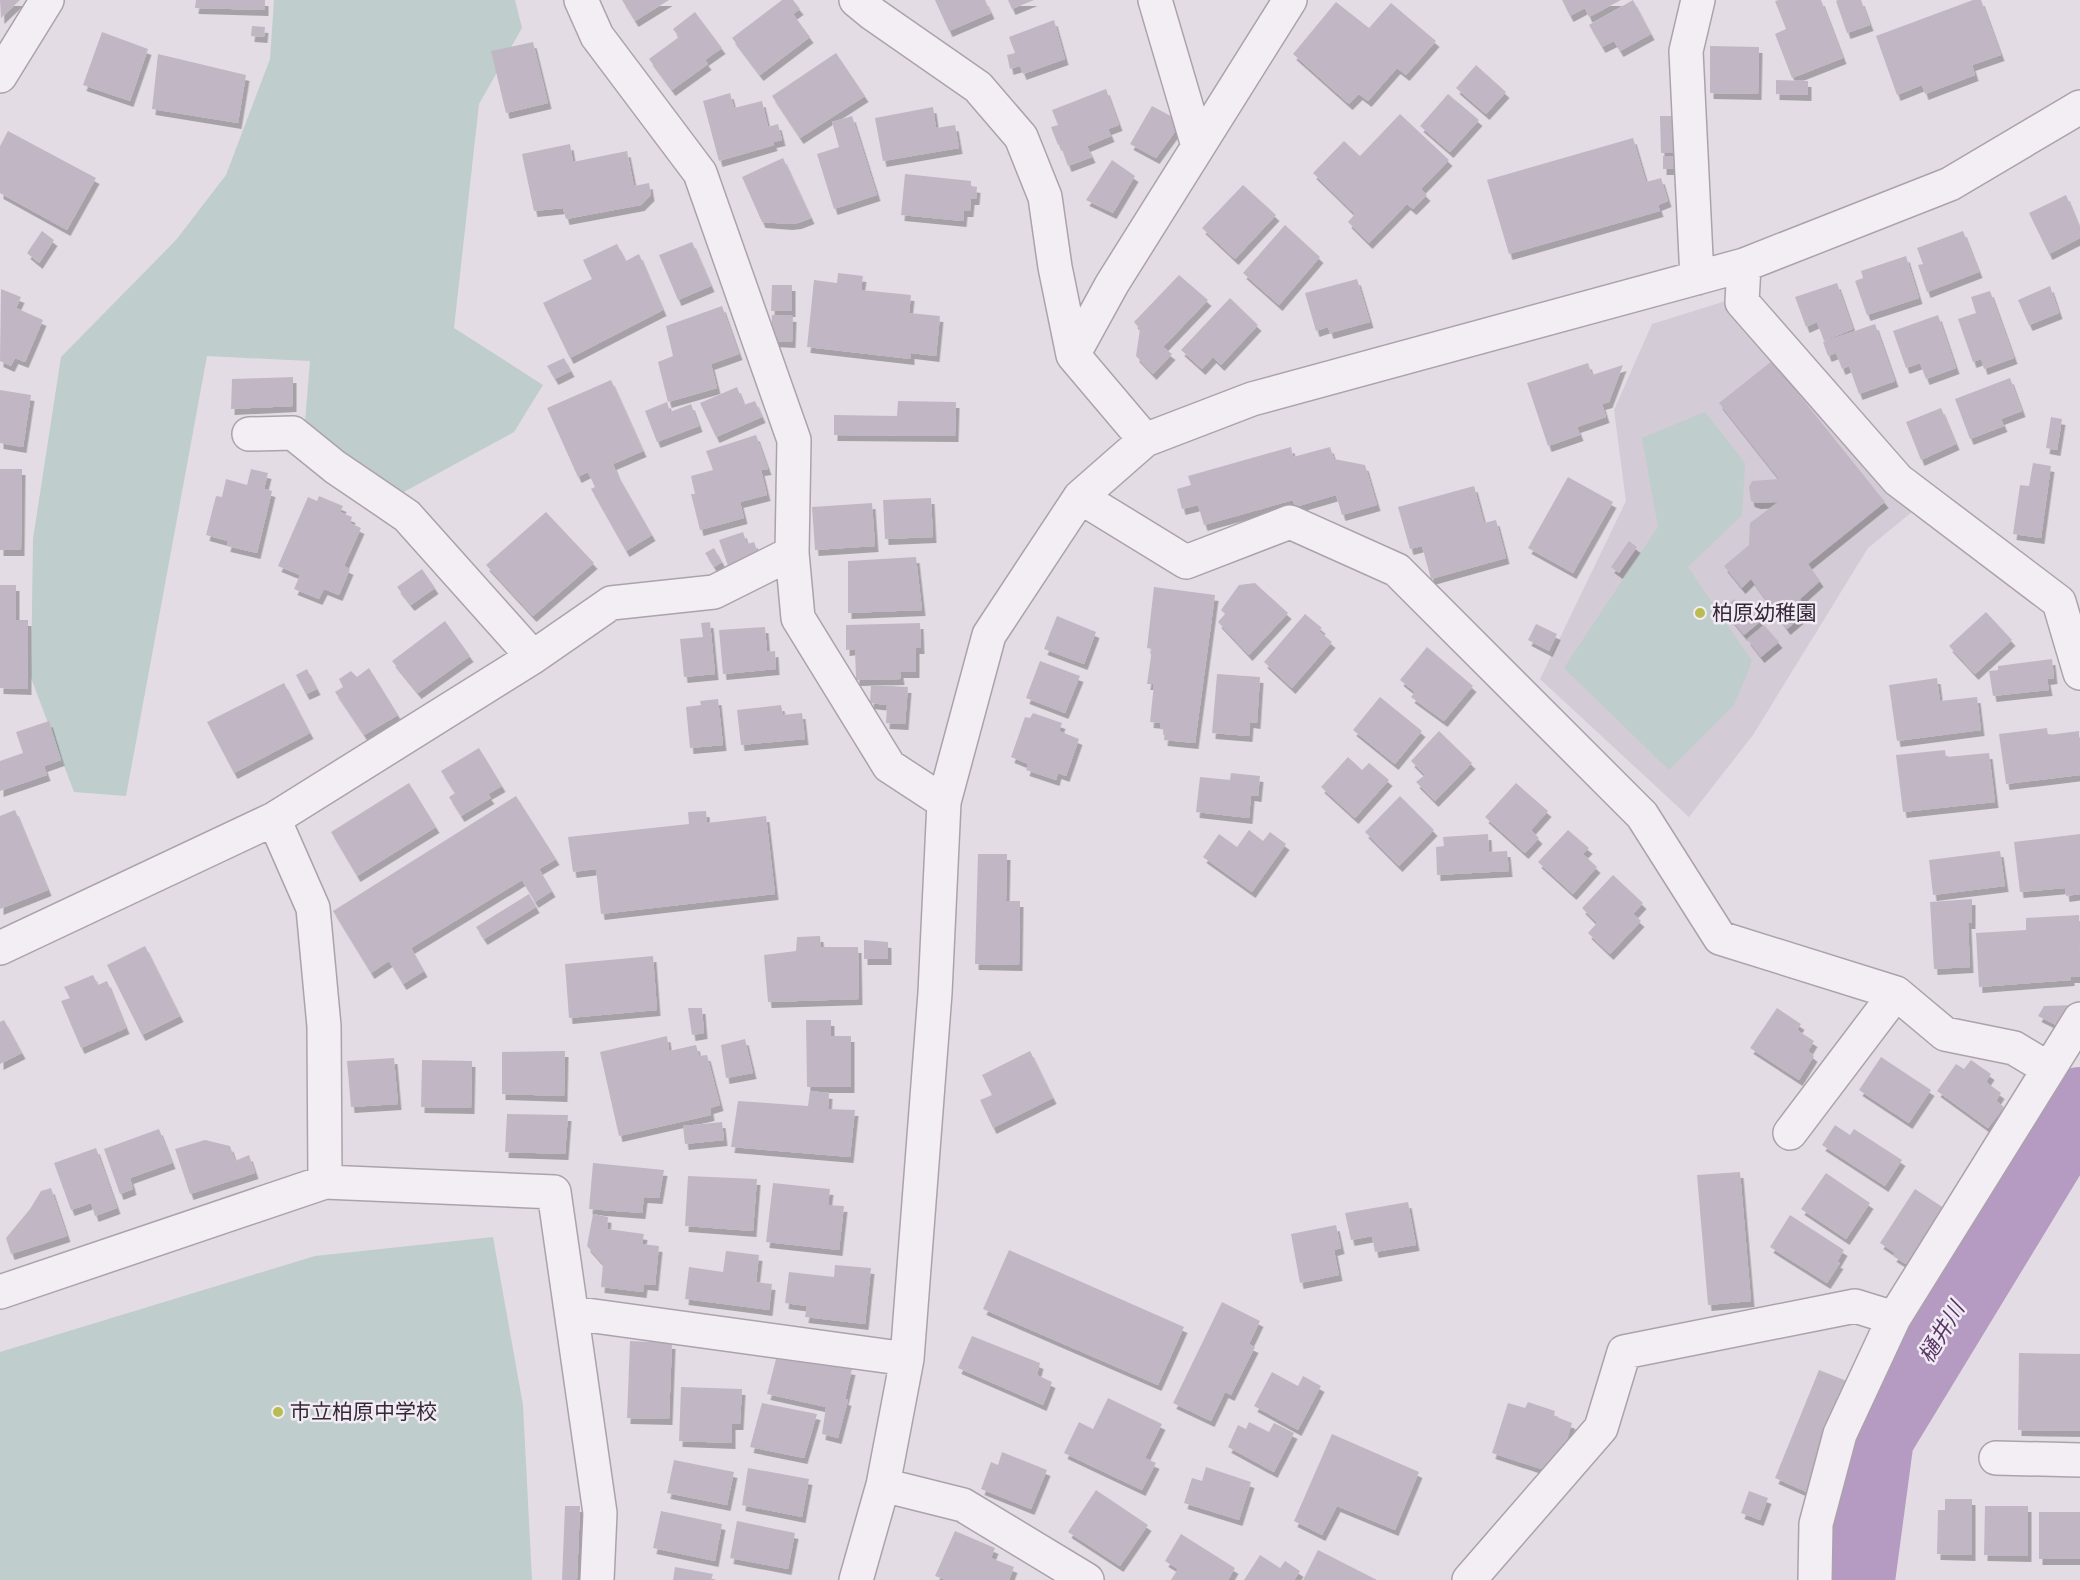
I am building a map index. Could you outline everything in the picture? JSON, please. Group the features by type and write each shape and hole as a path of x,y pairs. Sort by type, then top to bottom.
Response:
{"street":[{"path":"0,76 47,0"},
{"path":"581,0 597,36 700,174 794,440 792,553 798,618 889,766 944,802"},
{"path":"856,0 978,87 1021,137 1045,197 1055,267 1074,356 1145,440"},
{"path":"1155,0 1198,146"},
{"path":"1074,356 1112,284 1290,0"},
{"path":"1696,278 1686,51 1698,0"},
{"path":"855,1580 884,1485 907,1359 935,993 944,802 989,635 1080,497 1145,440 1252,399 1744,265 1950,184 2080,107"},
{"path":"1744,265 1743,302 1898,480 2070,599 2080,673"},
{"path":"249,434 293,433 334,467 406,516 533,657"},
{"path":"1080,497 1186,562 1290,522 1397,570 1642,815 1720,938 1896,993 1945,1034 2014,1048 2049,1069"},
{"path":"0,948 274,819 533,657 611,603 714,592 792,553"},
{"path":"274,819 313,908 324,1026 325,1182"},
{"path":"1790,1133 1896,993"},
{"path":"1815,1580 1816,1524 1840,1434 1894,1318 2080,1019"},
{"path":"0,1292 325,1182 554,1192 600,1513 597,1580"},
{"path":"1469,1580 1601,1428 1624,1352 1856,1306 1894,1318"},
{"path":"572,1313 907,1359"},
{"path":"1996,1458 2080,1460"},
{"path":"884,1485 963,1505 1088,1580"}],"shaded area":[{"path":"274,0 515,0 522,28 479,104 454,328 543,385 514,432 389,500 304,434 310,361 207,356 126,796 74,792 31,678 33,539 61,357 176,240 226,175 270,59"},
{"name":"柏原幼稚園","path":"1729,300 1912,512 1868,548 1753,735 1689,817 1540,679 1626,501 1614,410 1652,324"},
{"path":"1705,412 1745,463 1742,515 1688,567 1752,661 1734,705 1669,770 1564,668 1658,527 1642,438"},
{"name":"市立柏原中学校","path":"493,1237 523,1405 532,1580 0,1580 0,1352 315,1256"}],"building":[{"path":"0,0 20,0 1,18"},
{"path":"196,0 265,0 265,10 195,8"},
{"path":"622,0 669,0 635,21"},
{"path":"782,0 793,0 800,9 793,14 810,37 760,75 732,38"},
{"path":"935,0 985,0 991,13 949,31"},
{"path":"1008,0 1034,0 1012,9"},
{"path":"1562,0 1621,0 1589,17 1585,8 1570,16"},
{"path":"1633,0 1651,34 1620,51 1614,41 1602,47 1589,25"},
{"path":"1821,0 1843,58 1792,78 1775,34 1786,29 1775,1"},
{"path":"1861,0 1870,25 1847,33 1836,1"},
{"path":"1973,0 1981,0 2001,55 1972,65 1975,75 1925,94 1922,85 1897,95 1876,36"},
{"path":"1336,2 1369,28 1391,3 1436,41 1406,75 1397,68 1368,101 1359,94 1349,104 1293,54"},
{"path":"695,12 722,48 705,60 708,64 672,90 649,59 679,37 673,29"},
{"path":"1054,20 1065,59 1023,74 1020,66 1010,69 1007,55 1015,53 1009,37"},
{"path":"252,26 265,27 264,37 251,36"},
{"path":"102,32 148,49 130,101 83,85"},
{"path":"533,42 548,103 506,113 491,51"},
{"path":"1710,46 1759,47 1758,94 1710,93"},
{"path":"836,53 865,96 800,138 772,96"},
{"path":"158,54 246,75 238,123 152,109"},
{"path":"1476,65 1506,92 1486,114 1456,88"},
{"path":"1776,80 1808,81 1808,95 1776,94"},
{"path":"1106,89 1119,125 1108,129 1111,136 1087,146 1092,157 1068,166 1051,127 1058,125 1052,110"},
{"path":"730,93 734,108 762,101 768,127 778,124 782,140 773,142 774,145 719,161 703,101"},
{"path":"1448,94 1479,120 1450,152 1420,126"},
{"path":"1152,106 1182,122 1156,158 1130,144"},
{"path":"933,107 936,128 955,125 959,148 883,161 875,118"},
{"path":"1400,114 1449,160 1421,189 1427,195 1413,209 1407,204 1369,243 1348,222 1355,214 1313,173 1344,141 1360,156"},
{"path":"852,116 877,195 834,209 817,154 839,147 832,122"},
{"path":"1660,116 1672,116 1673,153 1661,153"},
{"path":"8,131 96,178 67,230 0,193 0,146"},
{"path":"1633,138 1646,182 1661,178 1668,201 1658,205 1660,211 1509,254 1487,180"},
{"path":"570,144 573,162 627,151 634,186 649,183 651,195 641,205 566,219 563,208 534,211 522,154"},
{"path":"1663,156 1676,156 1676,169 1663,169"},
{"path":"783,158 811,218 789,224 762,222 742,177"},
{"path":"1112,160 1135,176 1113,213 1086,200"},
{"path":"905,174 971,181 971,186 977,187 976,199 971,199 970,211 964,211 963,221 901,215"},
{"path":"1243,185 1276,215 1235,259 1202,228"},
{"path":"2066,195 2080,229 2080,238 2049,254 2029,213"},
{"path":"1285,225 1320,257 1279,305 1243,273"},
{"path":"42,231 54,240 39,263 27,253"},
{"path":"1963,231 1979,272 1927,292 1918,265 1923,264 1917,248"},
{"path":"692,242 711,286 678,300 659,255"},
{"path":"617,244 626,261 639,254 663,310 570,358 543,303 592,279 583,260"},
{"path":"1906,256 1919,298 1867,315 1855,281 1863,278 1861,271"},
{"path":"838,273 863,276 861,290 911,295 909,313 940,316 936,356 911,353 911,359 807,347 814,280 837,283"},
{"path":"1179,275 1208,300 1163,347 1172,354 1153,374 1136,356 1140,329 1134,322"},
{"path":"1357,279 1370,322 1330,333 1328,327 1316,331 1305,293"},
{"path":"1837,283 1853,329 1824,341 1817,322 1806,327 1795,297"},
{"path":"772,285 792,285 792,311 771,311"},
{"path":"2050,286 2059,313 2029,325 2018,300"},
{"path":"1,289 21,297 16,308 43,320 25,362 15,358 11,366 0,361"},
{"path":"1990,291 2014,358 1984,369 1981,359 1973,362 1958,319 1976,313 1971,297"},
{"path":"1230,298 1258,325 1221,365 1213,357 1202,369 1181,350"},
{"path":"722,306 739,354 711,364 717,388 668,402 658,362 673,356 666,326"},
{"path":"772,315 793,316 792,342 771,341"},
{"path":"1938,315 1956,368 1926,379 1920,363 1906,368 1893,331"},
{"path":"1875,324 1895,381 1859,394 1849,366 1842,369 1836,353 1828,356 1823,342"},
{"path":"564,358 571,371 555,379 547,366"},
{"path":"1772,361 1885,502 1808,564 1820,581 1800,599 1807,612 1787,629 1751,579 1742,588 1724,566 1749,545 1750,523 1778,502 1751,501 1749,487 1752,481 1779,479 1719,403"},
{"path":"1588,363 1592,375 1623,365 1609,402 1602,404 1606,417 1577,427 1580,435 1548,446 1527,383"},
{"path":"293,377 293,406 231,409 232,379"},
{"path":"2010,378 2022,411 2001,419 2004,426 1970,439 1955,399"},
{"path":"611,380 643,451 613,464 652,535 626,551 591,489 595,487 588,472 578,477 547,408"},
{"path":"737,387 744,405 755,401 762,417 716,437 700,403"},
{"path":"0,390 31,395 23,447 0,443"},
{"path":"898,401 956,402 955,436 834,435 834,415 897,416"},
{"path":"667,402 670,412 691,404 699,426 657,442 645,411"},
{"path":"1941,408 1956,444 1921,460 1906,422"},
{"path":"2051,417 2062,419 2057,450 2046,448"},
{"path":"756,435 768,469 761,470 767,495 740,502 744,518 700,530 691,494 695,494 691,476 713,470 706,451"},
{"path":"1291,447 1293,457 1330,447 1334,459 1365,465 1377,505 1342,515 1336,495 1295,507 1293,500 1204,525 1198,505 1182,509 1177,489 1191,485 1188,476"},
{"path":"2033,463 2051,466 2041,538 2013,534 2020,485 2029,486"},
{"path":"0,469 22,469 21,550 0,550"},
{"path":"251,469 268,473 264,489 272,491 257,553 227,546 228,541 206,535 216,496 222,497 226,479 247,485"},
{"path":"1568,477 1613,502 1573,573 1528,548"},
{"path":"1474,486 1484,523 1496,520 1506,558 1431,579 1422,546 1410,549 1398,507"},
{"path":"319,496 343,506 340,512 352,517 350,523 361,528 344,566 350,569 339,595 324,589 319,599 294,589 300,575 278,566 308,497 317,501"},
{"path":"931,498 933,537 885,539 883,500"},
{"path":"872,503 875,546 815,550 812,507"},
{"path":"546,512 594,563 533,616 486,565"},
{"path":"743,532 747,544 754,542 760,558 729,569 719,540"},
{"path":"1629,541 1637,547 1619,573 1611,567"},
{"path":"714,548 722,562 714,567 705,553"},
{"path":"916,557 922,610 848,613 848,561"},
{"path":"422,569 435,588 411,605 397,587"},
{"path":"1255,583 1288,613 1249,655 1218,622 1225,614 1221,610 1239,585"},
{"path":"0,585 16,585 16,620 28,620 28,689 0,688"},
{"path":"1154,587 1215,595 1195,743 1164,740 1165,730 1160,729 1160,723 1150,722 1154,684 1147,684 1152,649 1147,648"},
{"path":"1734,599 1740,608 1746,603 1761,621 1744,635 1723,609"},
{"path":"1986,612 2012,640 1975,674 1949,646"},
{"path":"1305,614 1322,628 1319,631 1332,642 1292,688 1264,662"},
{"path":"1057,616 1096,632 1084,664 1044,649"},
{"path":"445,621 470,656 418,693 392,661"},
{"path":"710,622 715,674 684,677 680,639 703,637 701,623"},
{"path":"920,623 921,648 916,648 916,672 900,672 901,679 856,680 855,649 846,650 846,625"},
{"path":"1536,624 1557,634 1549,651 1528,640"},
{"path":"1764,625 1779,642 1761,657 1747,639"},
{"path":"765,627 767,652 775,651 776,669 723,674 719,630"},
{"path":"1427,647 1473,686 1444,721 1411,697 1415,692 1400,680"},
{"path":"2052,659 2054,678 2047,679 2049,690 1993,696 1989,671 1998,670 1998,666"},
{"path":"1040,661 1080,676 1065,713 1026,698"},
{"path":"369,668 398,715 364,735 335,692 343,687 339,679 351,671 357,677"},
{"path":"307,669 317,689 306,694 296,675"},
{"path":"1217,674 1260,677 1257,723 1250,722 1249,736 1212,733"},
{"path":"1937,678 1940,701 1977,697 1981,730 1897,741 1889,685"},
{"path":"284,683 310,733 234,773 207,722"},
{"path":"871,685 908,687 905,724 886,723 887,705 870,703"},
{"path":"1380,697 1422,731 1395,764 1353,730"},
{"path":"718,699 723,745 690,748 686,707 701,705 700,701"},
{"path":"781,705 783,715 802,713 805,739 741,745 737,710"},
{"path":"1033,713 1062,723 1059,731 1079,739 1066,776 1058,773 1056,780 1026,770 1028,764 1011,757 1025,717 1030,718"},
{"path":"49,721 61,760 44,766 47,775 0,791 0,761 23,753 16,732"},
{"path":"2047,728 2048,735 2079,731 2080,775 2006,784 1999,734"},
{"path":"1439,731 1472,763 1435,801 1416,782 1425,775 1411,761"},
{"path":"479,748 502,786 488,794 491,798 461,816 449,797 455,793 441,771"},
{"path":"1945,750 1946,757 1989,753 1995,802 1903,812 1896,755"},
{"path":"1348,757 1362,770 1369,763 1389,780 1355,818 1321,787"},
{"path":"1231,773 1260,776 1258,796 1251,795 1249,818 1196,812 1200,777 1230,780"},
{"path":"409,783 436,827 357,876 331,832"},
{"path":"1516,783 1548,811 1531,830 1539,838 1525,853 1485,817"},
{"path":"516,796 556,859 539,869 552,891 535,902 522,880 411,948 424,971 403,984 389,961 371,973 333,911"},
{"path":"1400,796 1434,830 1399,866 1365,832"},
{"path":"15,810 48,890 0,909 0,816"},
{"path":"706,811 707,823 766,816 775,894 601,914 596,869 573,872 568,837 689,824 688,812"},
{"path":"1249,830 1263,841 1270,832 1286,844 1252,892 1203,857 1219,834 1237,847"},
{"path":"1568,830 1589,848 1583,854 1597,867 1573,894 1538,862"},
{"path":"1488,834 1489,852 1507,851 1509,871 1437,875 1436,847 1444,846 1443,837"},
{"path":"2080,834 2080,894 2066,896 2065,888 2020,892 2014,842"},
{"path":"2000,851 2005,886 1933,895 1929,860"},
{"path":"978,854 1007,854 1006,901 1020,901 1019,965 975,964"},
{"path":"1613,875 1643,903 1633,914 1641,921 1610,954 1588,933 1597,923 1582,908"},
{"path":"529,894 536,907 484,939 476,927"},
{"path":"1972,899 1972,923 1968,923 1970,967 1934,969 1930,902"},
{"path":"2079,915 2080,977 2071,977 2071,980 1979,987 1976,933 2026,930 2026,918"},
{"path":"820,936 821,947 858,947 859,999 768,1002 764,955 796,951 797,937"},
{"path":"864,940 888,942 888,959 864,959"},
{"path":"145,946 180,1016 142,1035 107,965"},
{"path":"653,956 657,1010 569,1018 565,964"},
{"path":"93,975 98,985 107,981 126,1028 81,1048 61,1001 70,998 64,987"},
{"path":"2076,1005 2062,1028 2038,1016 2044,1006"},
{"path":"688,1008 702,1008 704,1033 692,1035"},
{"path":"1777,1008 1801,1024 1797,1030 1814,1041 1808,1051 1814,1056 1799,1080 1750,1048"},
{"path":"4,1020 22,1053 0,1064 0,1022"},
{"path":"806,1020 831,1020 831,1036 851,1036 851,1087 807,1087"},
{"path":"667,1036 669,1051 696,1045 699,1056 707,1055 720,1105 710,1108 711,1115 619,1136 600,1052"},
{"path":"745,1039 753,1073 726,1078 721,1045"},
{"path":"565,1051 564,1096 502,1094 502,1052"},
{"path":"1030,1051 1053,1098 993,1128 980,1100 992,1095 982,1075"},
{"path":"1881,1057 1931,1090 1909,1123 1859,1090"},
{"path":"394,1058 398,1104 351,1107 347,1061"},
{"path":"422,1060 472,1061 471,1108 421,1107"},
{"path":"1971,1060 1991,1074 1986,1082 2001,1093 1996,1101 2004,1107 1988,1128 1937,1091 1956,1064 1964,1069"},
{"path":"810,1091 829,1093 828,1109 855,1110 850,1157 731,1147 738,1101 808,1106"},
{"path":"507,1114 568,1115 565,1154 505,1152"},
{"path":"722,1122 724,1140 685,1144 683,1126"},
{"path":"1835,1125 1850,1135 1854,1129 1902,1160 1885,1186 1822,1145"},
{"path":"159,1129 172,1163 130,1178 133,1189 120,1194 104,1149"},
{"path":"205,1140 230,1146 235,1161 249,1155 255,1173 190,1194 175,1149"},
{"path":"96,1148 117,1208 95,1216 91,1203 71,1210 54,1163"},
{"path":"593,1163 664,1170 659,1198 644,1197 642,1213 589,1209"},
{"path":"1740,1172 1751,1301 1708,1305 1697,1175"},
{"path":"1826,1173 1870,1203 1846,1239 1801,1209"},
{"path":"688,1176 757,1179 753,1231 685,1226"},
{"path":"773,1183 830,1189 828,1205 844,1206 839,1250 766,1242"},
{"path":"51,1188 67,1236 11,1254 6,1238 30,1209 41,1191"},
{"path":"1915,1189 1950,1212 1914,1269 1893,1256 1895,1253 1880,1243"},
{"path":"1408,1202 1416,1245 1375,1252 1372,1236 1351,1240 1345,1213"},
{"path":"593,1214 608,1217 607,1229 644,1234 642,1244 659,1246 655,1285 644,1284 643,1292 601,1287 603,1264 587,1246"},
{"path":"1790,1215 1844,1250 1837,1262 1840,1263 1827,1283 1770,1247"},
{"path":"1336,1225 1341,1248 1334,1250 1339,1275 1300,1283 1291,1234"},
{"path":"1009,1250 1184,1327 1158,1385 983,1309"},
{"path":"726,1251 759,1255 756,1282 772,1284 769,1310 685,1299 689,1267 723,1272"},
{"path":"835,1265 871,1268 865,1324 805,1317 807,1306 785,1303 789,1272 834,1277"},
{"path":"1222,1302 1260,1321 1249,1344 1255,1347 1231,1395 1225,1392 1211,1421 1173,1403"},
{"path":"972,1336 1040,1363 1037,1375 1052,1382 1043,1405 958,1368"},
{"path":"630,1341 672,1343 669,1419 627,1418"},
{"path":"2019,1353 2080,1354 2080,1431 2018,1430"},
{"path":"776,1359 852,1369 845,1399 848,1400 838,1438 822,1434 826,1407 767,1394"},
{"path":"1819,1370 1852,1383 1811,1494 1775,1478"},
{"path":"1272,1372 1298,1386 1303,1376 1321,1386 1298,1430 1254,1406"},
{"path":"681,1387 742,1389 740,1424 732,1424 732,1443 679,1441"},
{"path":"1108,1398 1162,1424 1145,1458 1156,1463 1142,1490 1064,1453 1079,1422 1093,1429"},
{"path":"1528,1402 1555,1411 1554,1416 1572,1423 1556,1474 1492,1453 1508,1403 1525,1408"},
{"path":"762,1403 817,1414 804,1458 750,1447"},
{"path":"1249,1422 1269,1432 1274,1423 1294,1433 1274,1472 1228,1447 1238,1425 1246,1429"},
{"path":"1332,1434 1419,1472 1395,1530 1337,1506 1322,1535 1294,1521"},
{"path":"1002,1452 1047,1470 1031,1509 981,1489 991,1462 998,1465"},
{"path":"674,1460 734,1472 727,1505 667,1493"},
{"path":"1206,1467 1251,1482 1239,1520 1184,1503 1192,1478 1202,1481"},
{"path":"748,1468 809,1479 802,1517 742,1505"},
{"path":"1096,1490 1148,1525 1120,1566 1068,1532"},
{"path":"1749,1491 1768,1498 1760,1520 1741,1513"},
{"path":"1945,1499 1972,1499 1972,1555 1937,1554 1938,1510 1945,1510"},
{"path":"565,1506 580,1506 577,1580 562,1580"},
{"path":"1985,1506 2028,1506 2028,1556 1984,1555"},
{"path":"661,1511 722,1524 715,1561 653,1548"},
{"path":"2039,1512 2080,1512 2080,1559 2039,1559"},
{"path":"737,1521 795,1533 788,1569 730,1558"},
{"path":"955,1531 995,1548 991,1558 1014,1567 1009,1580 946,1580 935,1576"},
{"path":"1181,1534 1235,1568 1228,1580 1171,1580 1178,1569 1165,1561"},
{"path":"1318,1550 1377,1580 1303,1580"},
{"path":"1260,1555 1280,1568 1285,1561 1300,1571 1294,1580 1244,1580"},
{"path":"675,1567 713,1574 711,1580 673,1580"}],"waterway":[{"name":"樋井川","path":"1858,1580 1877,1438 2080,1104"}],"place":[{"name":"柏原幼稚園","path":"1700,613"},
{"name":"市立柏原中学校","path":"278,1412"}]}
